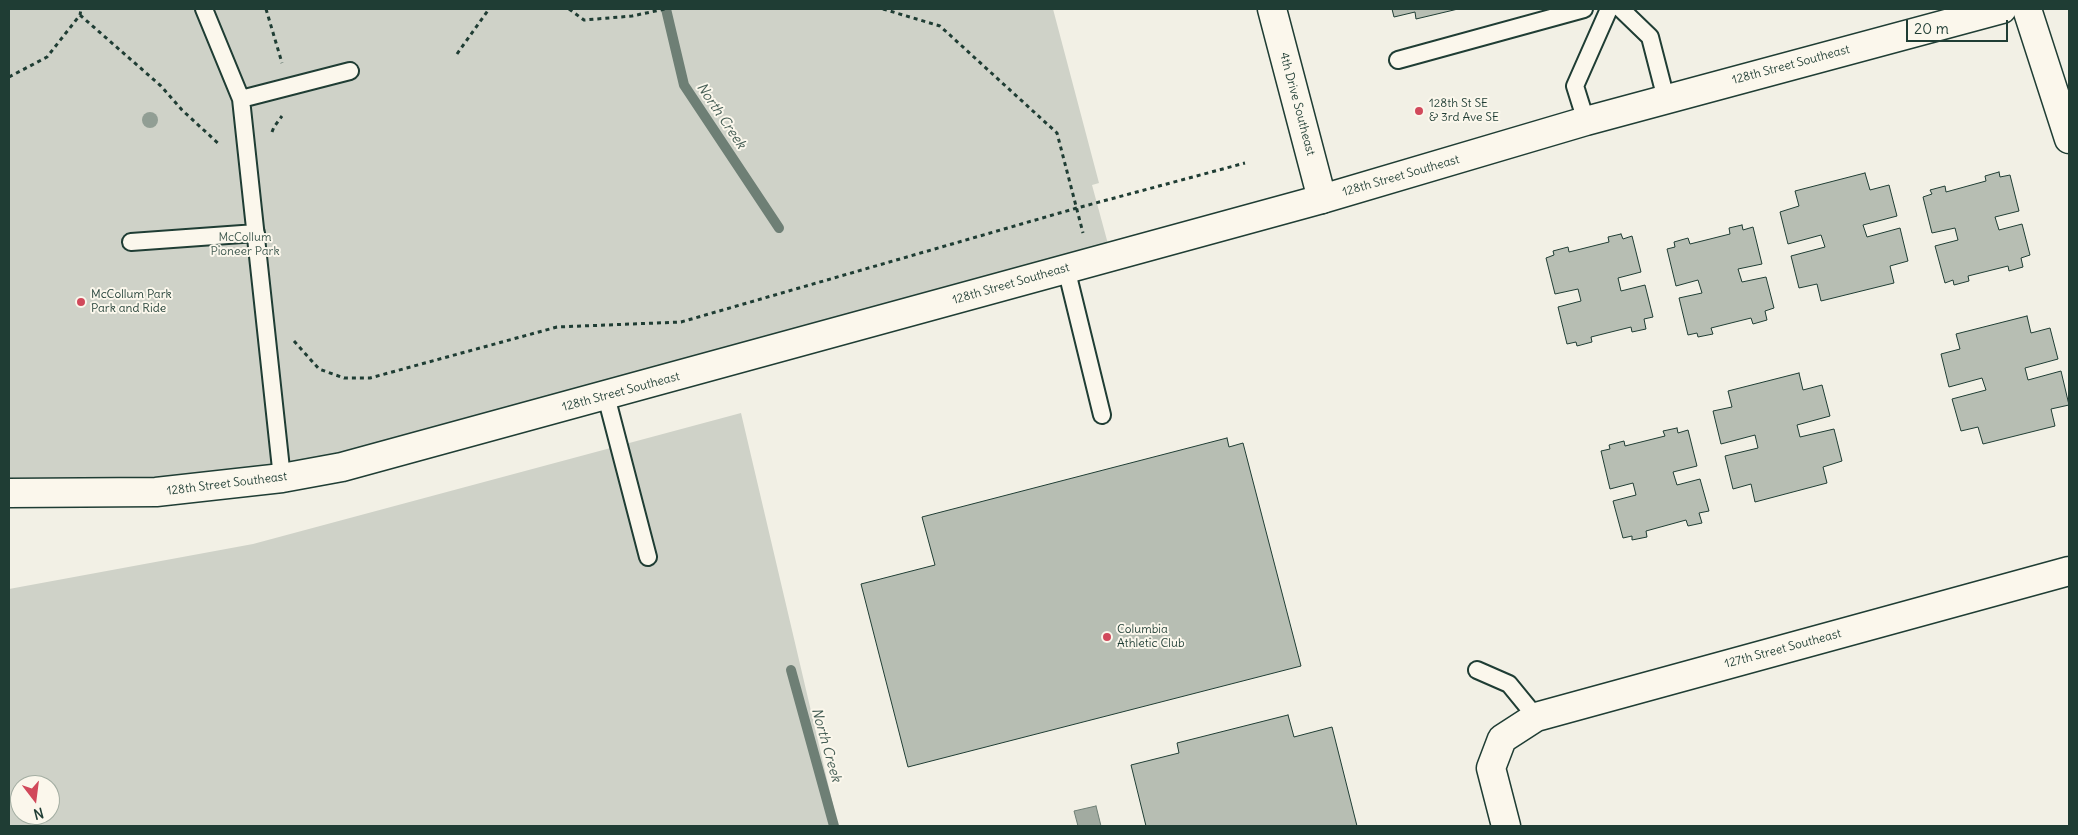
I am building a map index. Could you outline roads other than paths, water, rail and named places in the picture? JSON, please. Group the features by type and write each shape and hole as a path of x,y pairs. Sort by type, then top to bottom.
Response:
{"main road":[{"name":"4th Drive Southeast","path":"1272,9 1322,199"},
{"name":"128th Street Southeast","path":"9,493 156,492 282,478 342,467 1322,199 1586,121 2002,9"},
{"path":"2027,9 2069,139"},
{"name":"127th Street Southeast","path":"1506,826 1491,768 1502,739 1536,717 2069,571"}],"lane":[{"path":"204,9 241,99 282,478"},
{"path":"1398,60 1584,9"},
{"path":"1586,121 1575,86 1609,9"},
{"path":"1621,9 1650,37 1666,100"},
{"path":"241,99 350,71"},
{"path":"131,242 256,233"},
{"path":"1078,265 1102,415"},
{"path":"606,396 648,557"},
{"path":"1477,670 1509,684 1536,717"}],"waterway":[{"name":"North Creek","path":"666,9 684,85 779,228"},
{"name":"North Creek","path":"791,670 834,826"}],"place":[{"name":"128th St SE & 3rd Ave SE","path":"1419,111"},
{"name":"McCollum Park Park and Ride","path":"81,302"},
{"name":"Columbia Athletic Club","path":"1107,637"}],"park label":[{"name":"McCollum Pioneer Park","path":"245,245"}]}
